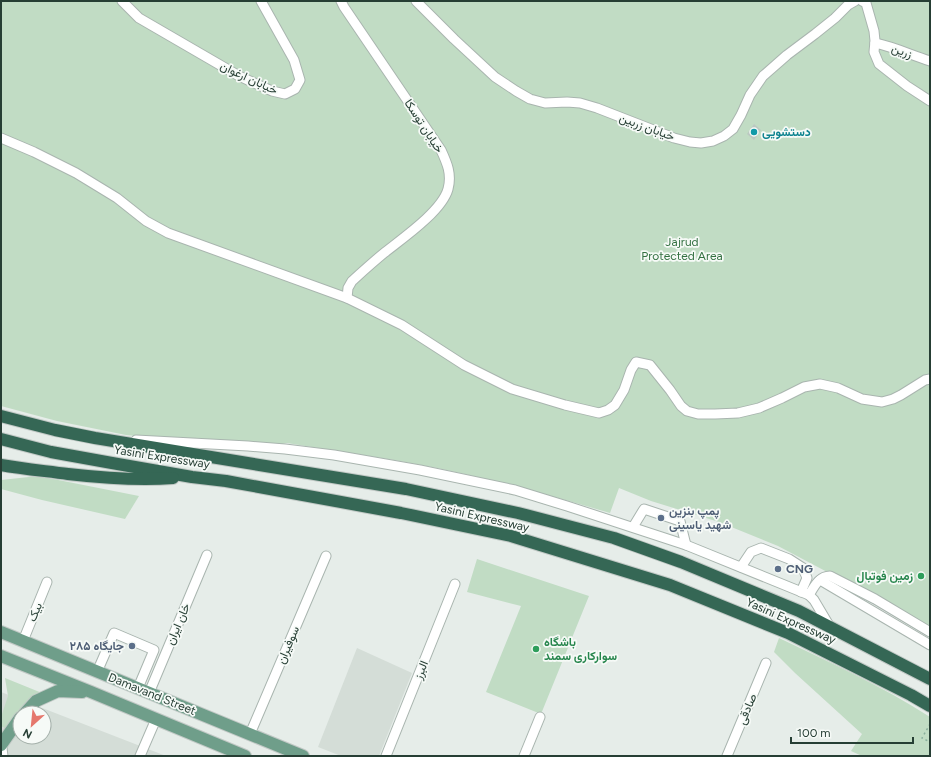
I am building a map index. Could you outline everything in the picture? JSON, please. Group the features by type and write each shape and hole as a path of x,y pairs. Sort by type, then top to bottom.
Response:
{"highway":[{"name":"Yasini Expressway","path":"1,416 95,438 406,489 518,513 614,538 681,562 799,611 930,679"},
{"name":"Yasini Expressway","path":"1,438 51,452 112,464 226,481 409,514 511,536 670,585 788,633 911,695 930,708"},
{"path":"5,466 134,480 192,477"}],"main road":[{"name":"Damavand Street","path":"1,632 303,756"},
{"name":"Damavand Street","path":"1,656 245,756"},
{"path":"32,705 36,701 58,691 91,692"},
{"path":"1,742 12,728"}],"street":[{"name":"خیابان ارغوان","path":"122,1 139,18 233,72 272,91 285,94 295,89 300,80 294,60 261,1"},
{"name":"خیابان توسکا","path":"341,1 441,150 448,168 449,179 448,189 442,202 419,225 352,281 348,288 347,298"},
{"name":"خیابان زربین","path":"416,1 454,40 495,77 530,99 545,103 567,102 597,108 674,138 701,143 713,141 724,136 733,129 750,94 763,76 787,54 815,34 855,1"},
{"path":"862,1 866,3 872,23 874,31 874,52 879,64 907,86 930,101"},
{"name":"زرین","path":"874,43 892,47 930,61"},
{"path":"1,138 76,173 117,198 146,222 168,233 347,298 402,325 464,364 512,389 565,405 599,413 608,410 615,405 624,390 631,370 636,362 650,365 681,406 687,411 698,414 738,413 759,408 804,387 820,384 838,388 862,399 882,402 893,399 930,378"},
{"path":"95,438 234,445 334,455 420,470 515,490 686,545 805,594 814,600 830,627"},
{"path":"632,527 644,509 663,515 680,521 686,545"},
{"path":"741,567 751,552 761,548 789,559 803,568 808,578 805,594"},
{"name":"خان ایران","path":"144,691 207,555"},
{"name":"سوفیران","path":"250,734 326,556"},
{"path":"805,594 825,576 830,576 875,599 930,632"},
{"path":"820,580 930,645"},
{"name":"بیک","path":"23,641 47,582"},
{"name":"البرز","path":"386,756 455,584"},
{"path":"97,672 114,633 154,650 144,691"},
{"name":"صادقی","path":"727,756 766,663"},
{"path":"524,756 540,717"},
{"path":"140,756 156,719"},
{"path":"1,742 3,756"}],"path":[{"path":"930,724 922,738 930,742"}],"shaded area":[{"path":"357,648 412,673 379,756 341,756 318,747"},
{"path":"1,692 35,705 12,705 12,745 52,745 52,712 166,756 1,756"}],"green space":[{"name":"Jajrud Protected Area","path":"1,1 930,1 930,629 901,611 778,546 719,522 651,501 619,488 610,513 502,483 400,461 287,443 272,446 202,439 126,435 57,421 1,406"},
{"path":"38,476 139,496 125,519 1,489 1,480"},
{"name":"باشگاه سوارکاری سمند","path":"477,559 589,596 541,714 486,692 521,606 467,592"},
{"path":"779,638 875,685 930,717 930,756 862,756 851,751 862,734 774,652"},
{"path":"5,678 42,693 30,705 12,705 12,724 7,729 1,726 1,717 8,696"}],"building":[{"name":"دستشویی","path":"754,124 761,130 754,140 747,134"}],"place":[{"name":"دستشویی","path":"754,132"},
{"name":"پمپ بنزین شهید یاسینی","path":"661,518"},
{"name":"CNG","path":"778,569"},
{"name":"زمین فوتبال","path":"921,576"},
{"name":"جایگاه ۲۸۵","path":"132,646"},
{"name":"باشگاه سوارکاری سمند","path":"536,649"}]}
